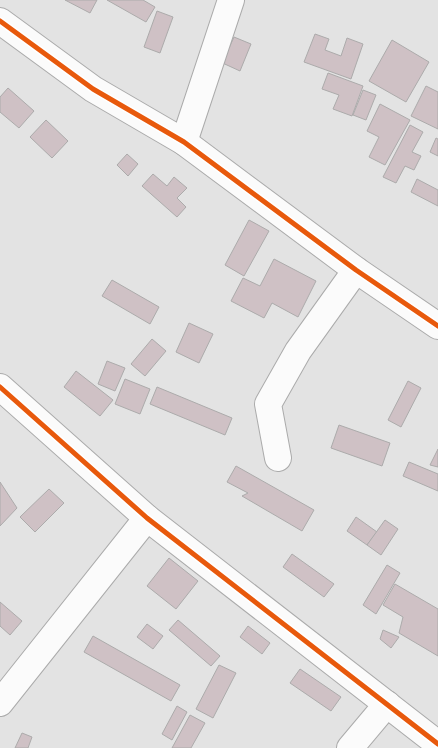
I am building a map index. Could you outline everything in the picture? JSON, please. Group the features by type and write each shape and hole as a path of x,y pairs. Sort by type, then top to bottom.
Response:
{"street":[{"path":"184,142 231,0"},
{"path":"0,22 93,89 184,142 356,270 438,326"},
{"path":"278,458 268,404 298,351 356,270"},
{"path":"0,387 147,518 438,744"},
{"path":"0,703 147,518"},
{"path":"350,748 387,704"}],"building":[{"path":"65,0 97,0 90,13"},
{"path":"107,0 143,0 155,7 146,22"},
{"path":"157,11 173,17 160,53 144,47"},
{"path":"315,34 329,39 325,50 341,56 347,38 363,44 351,79 304,62"},
{"path":"234,37 251,44 240,71 216,60 222,45 229,48"},
{"path":"392,40 429,62 406,102 369,81"},
{"path":"328,73 363,86 352,116 333,109 339,95 322,89"},
{"path":"426,86 438,92 438,129 411,116"},
{"path":"8,88 34,111 19,128 0,112 0,97"},
{"path":"363,90 376,95 366,120 353,115"},
{"path":"380,104 410,120 385,165 369,157 379,137 367,131"},
{"path":"46,120 68,141 52,158 30,137"},
{"path":"410,125 423,132 412,152 421,156 414,170 405,166 396,183 383,177"},
{"path":"436,138 438,139 438,156 430,152"},
{"path":"127,154 138,164 128,176 117,165"},
{"path":"153,174 167,186 174,177 187,188 177,198 186,207 177,217 142,186"},
{"path":"417,179 438,190 438,206 411,192"},
{"path":"249,220 269,231 244,276 225,265"},
{"path":"274,259 316,281 298,317 272,303 264,318 231,301 243,278 260,286"},
{"path":"112,280 159,307 150,324 102,296"},
{"path":"189,323 213,334 199,363 176,352"},
{"path":"152,339 166,351 145,376 131,364"},
{"path":"107,361 125,368 115,391 98,384"},
{"path":"76,371 113,400 100,416 64,387"},
{"path":"125,379 150,389 140,414 115,404"},
{"path":"408,381 421,388 401,427 388,420"},
{"path":"157,387 232,418 225,435 150,404"},
{"path":"339,425 390,443 382,466 331,448"},
{"path":"438,449 438,467 430,465"},
{"path":"409,462 438,474 438,491 403,476"},
{"path":"236,466 314,510 302,531 242,496 248,493 227,482"},
{"path":"0,482 17,508 0,526"},
{"path":"49,489 64,503 35,532 20,517"},
{"path":"356,517 377,532 367,545 347,531"},
{"path":"385,520 398,529 381,555 367,545"},
{"path":"292,554 334,584 324,597 283,567"},
{"path":"169,558 198,581 176,609 147,586"},
{"path":"387,565 400,573 376,614 363,605"},
{"path":"395,584 438,609 438,656 399,633 403,617 383,605"},
{"path":"0,602 22,621 10,635 0,626"},
{"path":"178,620 220,656 211,666 169,630"},
{"path":"147,624 163,636 153,649 137,637"},
{"path":"248,626 270,643 262,654 240,637"},
{"path":"383,630 399,637 391,648 380,639"},
{"path":"93,636 180,685 171,701 84,652"},
{"path":"219,665 236,673 213,718 196,709"},
{"path":"300,669 341,697 331,711 290,683"},
{"path":"177,706 187,712 172,740 162,734"},
{"path":"190,715 205,723 191,748 172,748"},
{"path":"22,733 32,737 28,748 15,748"}],"cycle path":[{"path":"0,21 93,89 184,142 356,270 438,326"},
{"path":"0,387 147,518 438,744"}]}
